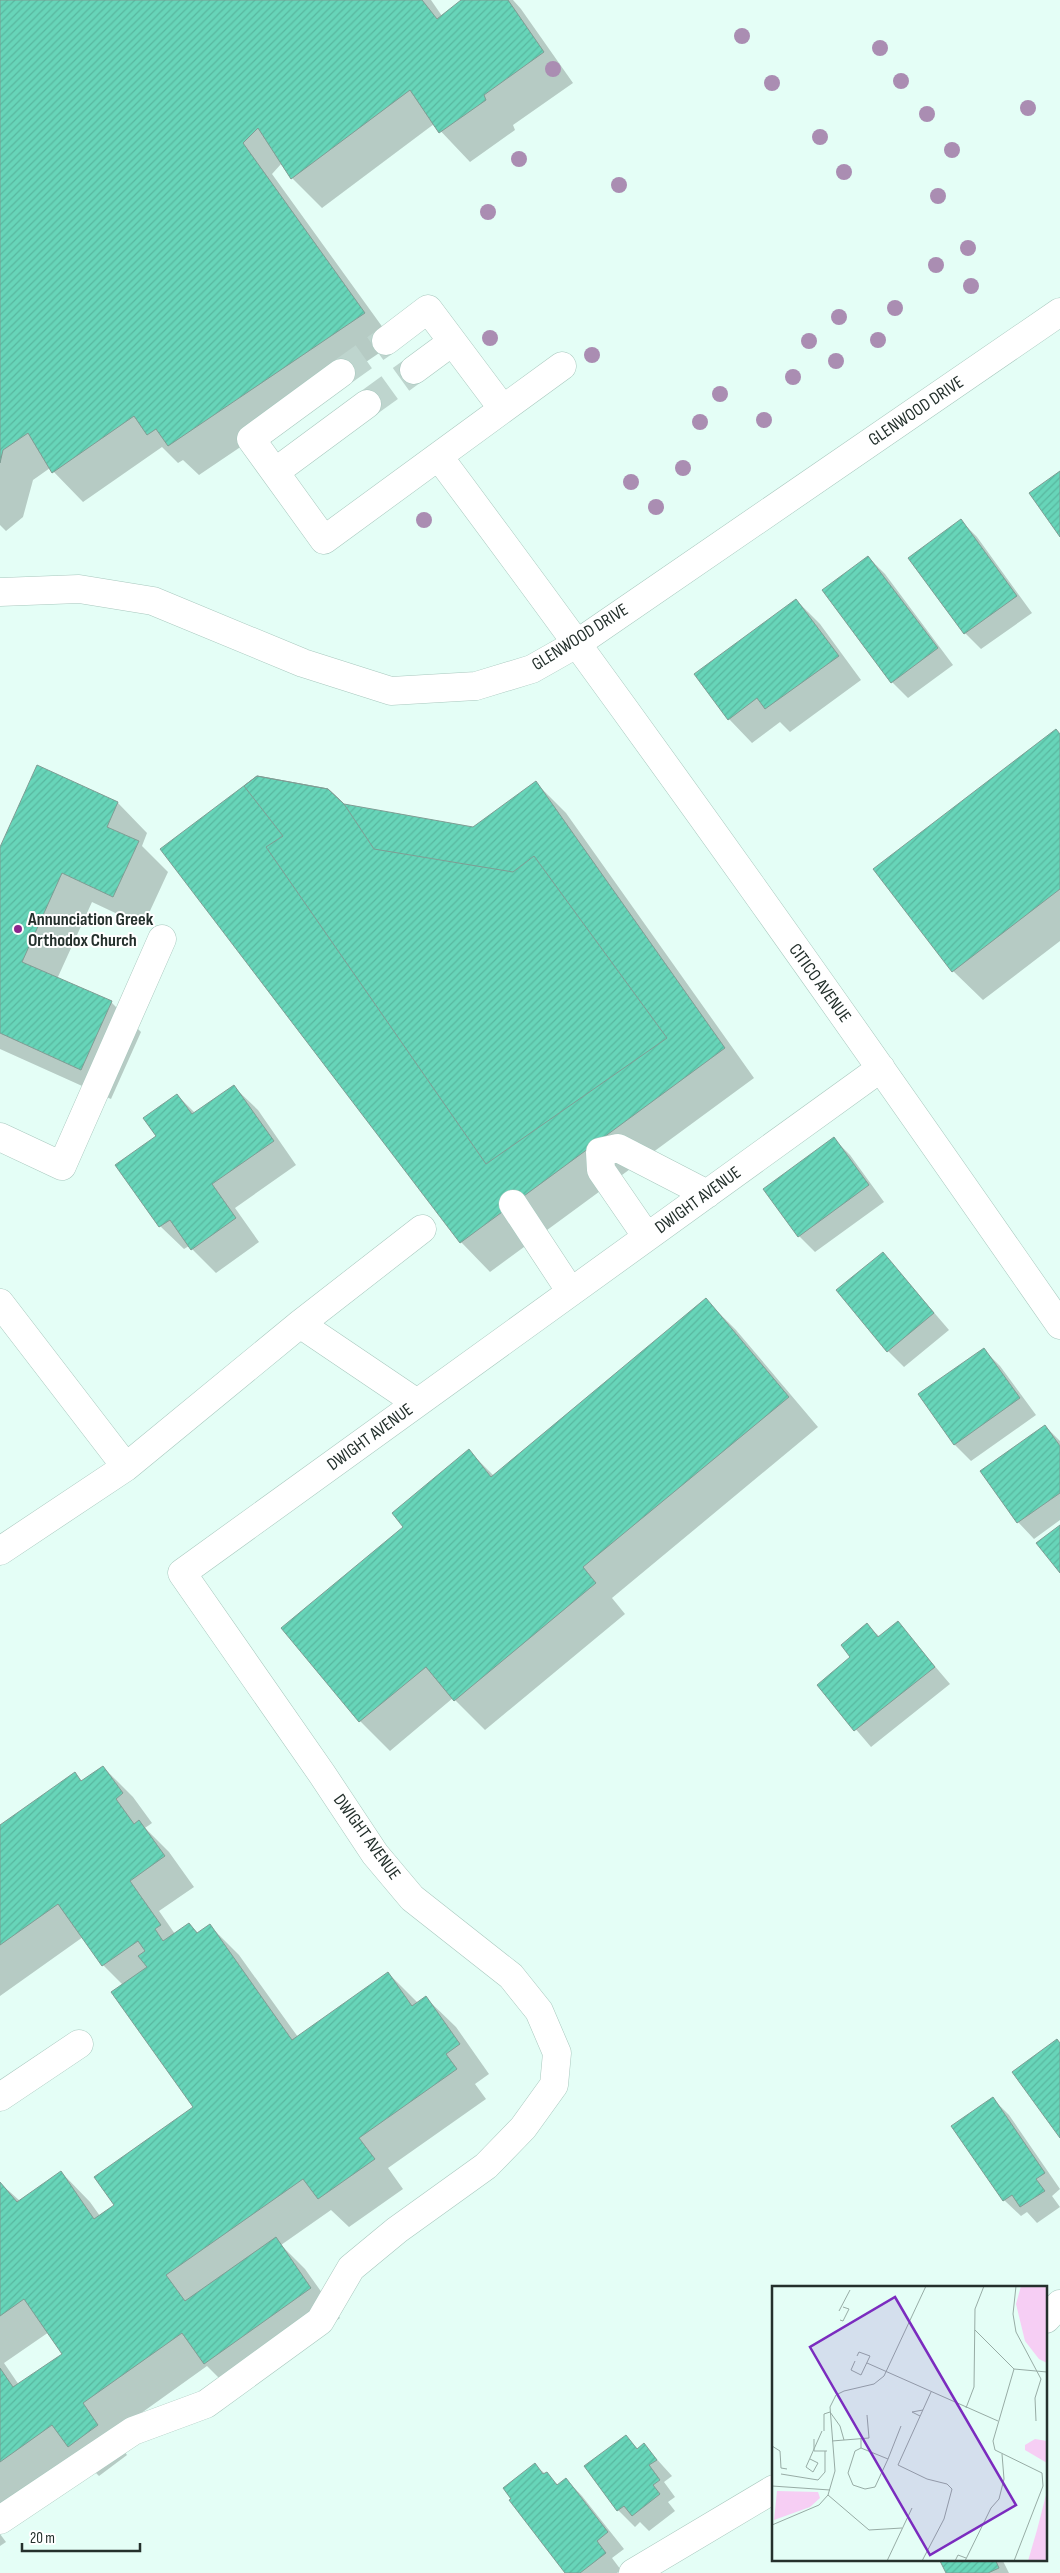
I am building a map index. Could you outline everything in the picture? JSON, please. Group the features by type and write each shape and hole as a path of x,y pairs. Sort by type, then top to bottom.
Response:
{"street":[{"path":"386,341 428,310 503,410"},
{"name":"GLENWOOD DRIVE","path":"0,592 79,589 153,601 303,663 391,691 476,686 532,669 578,643 1060,312"},
{"path":"414,370 452,342"},
{"path":"341,373 251,440 324,540 562,366"},
{"path":"275,472 368,404"},
{"name":"CITICO AVENUE","path":"439,457 578,643 881,1068 1060,1325"},
{"path":"0,1137 62,1166 162,939"},
{"name":"DWIGHT AVENUE","path":"0,2520 133,2431 206,2404 320,2321 351,2268 397,2230 486,2166 524,2128 554,2085 557,2053 539,2011 511,1976 412,1898 375,1854 322,1774 182,1573 881,1068"},
{"path":"647,1237 601,1170 597,1148 618,1148 707,1194"},
{"path":"513,1204 572,1292"},
{"path":"0,1550 126,1467 300,1324 422,1229"},
{"path":"0,1303 126,1467"},
{"path":"300,1324 417,1403"},
{"path":"0,2097 79,2044"},
{"path":"1048,2317 1060,2304"},
{"path":"633,2573 772,2490"}],"building":[{"path":"0,0 422,0 437,19 461,0 508,0 544,52 484,95 486,100 439,133 410,90 291,179 258,128 243,143 365,313 168,446 156,429 147,435 134,416 52,473 28,433 3,450 0,463"},
{"path":"1060,471 1060,537 1029,493"},
{"path":"961,519 1017,596 964,634 908,558"},
{"path":"868,556 938,648 891,683 822,590"},
{"path":"796,599 839,656 765,709 757,698 728,720 694,674"},
{"path":"1056,729 1060,734 1060,889 952,972 873,869"},
{"name":"Annunciation Greek Orthodox Church","path":"37,765 118,802 107,827 139,841 113,897 62,873 22,962 112,1001 81,1070 0,1033 0,847"},
{"path":"257,776 328,789 344,804 374,849 513,872 534,856 667,1038 486,1164 266,847 283,836 244,786"},
{"path":"257,776 328,789 344,804 473,827 536,781 725,1048 460,1243 160,849"},
{"path":"234,1085 274,1141 212,1184 236,1218 191,1250 170,1220 159,1227 115,1165 156,1136 143,1118 177,1094 192,1114"},
{"path":"834,1137 869,1185 798,1237 763,1189"},
{"path":"883,1252 934,1313 887,1352 836,1290"},
{"path":"706,1298 789,1397 583,1567 596,1583 454,1701 426,1667 359,1722 281,1628 403,1527 392,1513 469,1449 491,1477"},
{"path":"984,1348 1020,1398 954,1445 918,1394"},
{"path":"1045,1425 1060,1446 1060,1493 1017,1523 980,1471"},
{"path":"1060,1525 1060,1573 1036,1543"},
{"path":"898,1621 935,1667 854,1731 817,1685 850,1657 841,1645 867,1623 878,1637"},
{"path":"103,1766 123,1793 116,1799 134,1824 139,1820 165,1856 130,1881 161,1925 155,1929 163,1941 189,1923 197,1933 210,1924 292,2040 388,1972 412,2006 426,1996 460,2044 446,2054 457,2069 359,2138 375,2159 318,2199 303,2179 166,2275 185,2301 276,2237 311,2288 204,2364 182,2333 83,2403 98,2425 68,2447 52,2425 0,2462 0,2368 13,2387 62,2354 24,2299 0,2316 0,2182 17,2202 61,2171 94,2219 114,2205 94,2177 193,2107 111,1992 147,1967 138,1956 145,1951 138,1941 102,1966 58,1904 0,1945 0,1825 75,1772 81,1781"},
{"path":"1057,2039 1060,2043 1060,2138 1012,2072"},
{"path":"993,2097 1045,2173 1036,2179 1045,2191 1020,2207 1012,2195 1003,2201 951,2126"},
{"path":"626,2435 637,2449 644,2443 657,2460 649,2465 660,2480 653,2485 660,2494 632,2516 624,2506 617,2511 584,2466"},
{"path":"535,2463 543,2474 547,2472 557,2485 566,2478 608,2532 597,2541 606,2553 580,2573 565,2573 509,2500 511,2499 503,2488"},
{"path":"940,2560 995,2560 999,2568 988,2573 946,2573"}],"tunnel":[{"path":"341,373 386,341"},
{"path":"367,404 414,370"}],"place":[{"name":"Annunciation Greek Orthodox Church","path":"18,929"}]}
